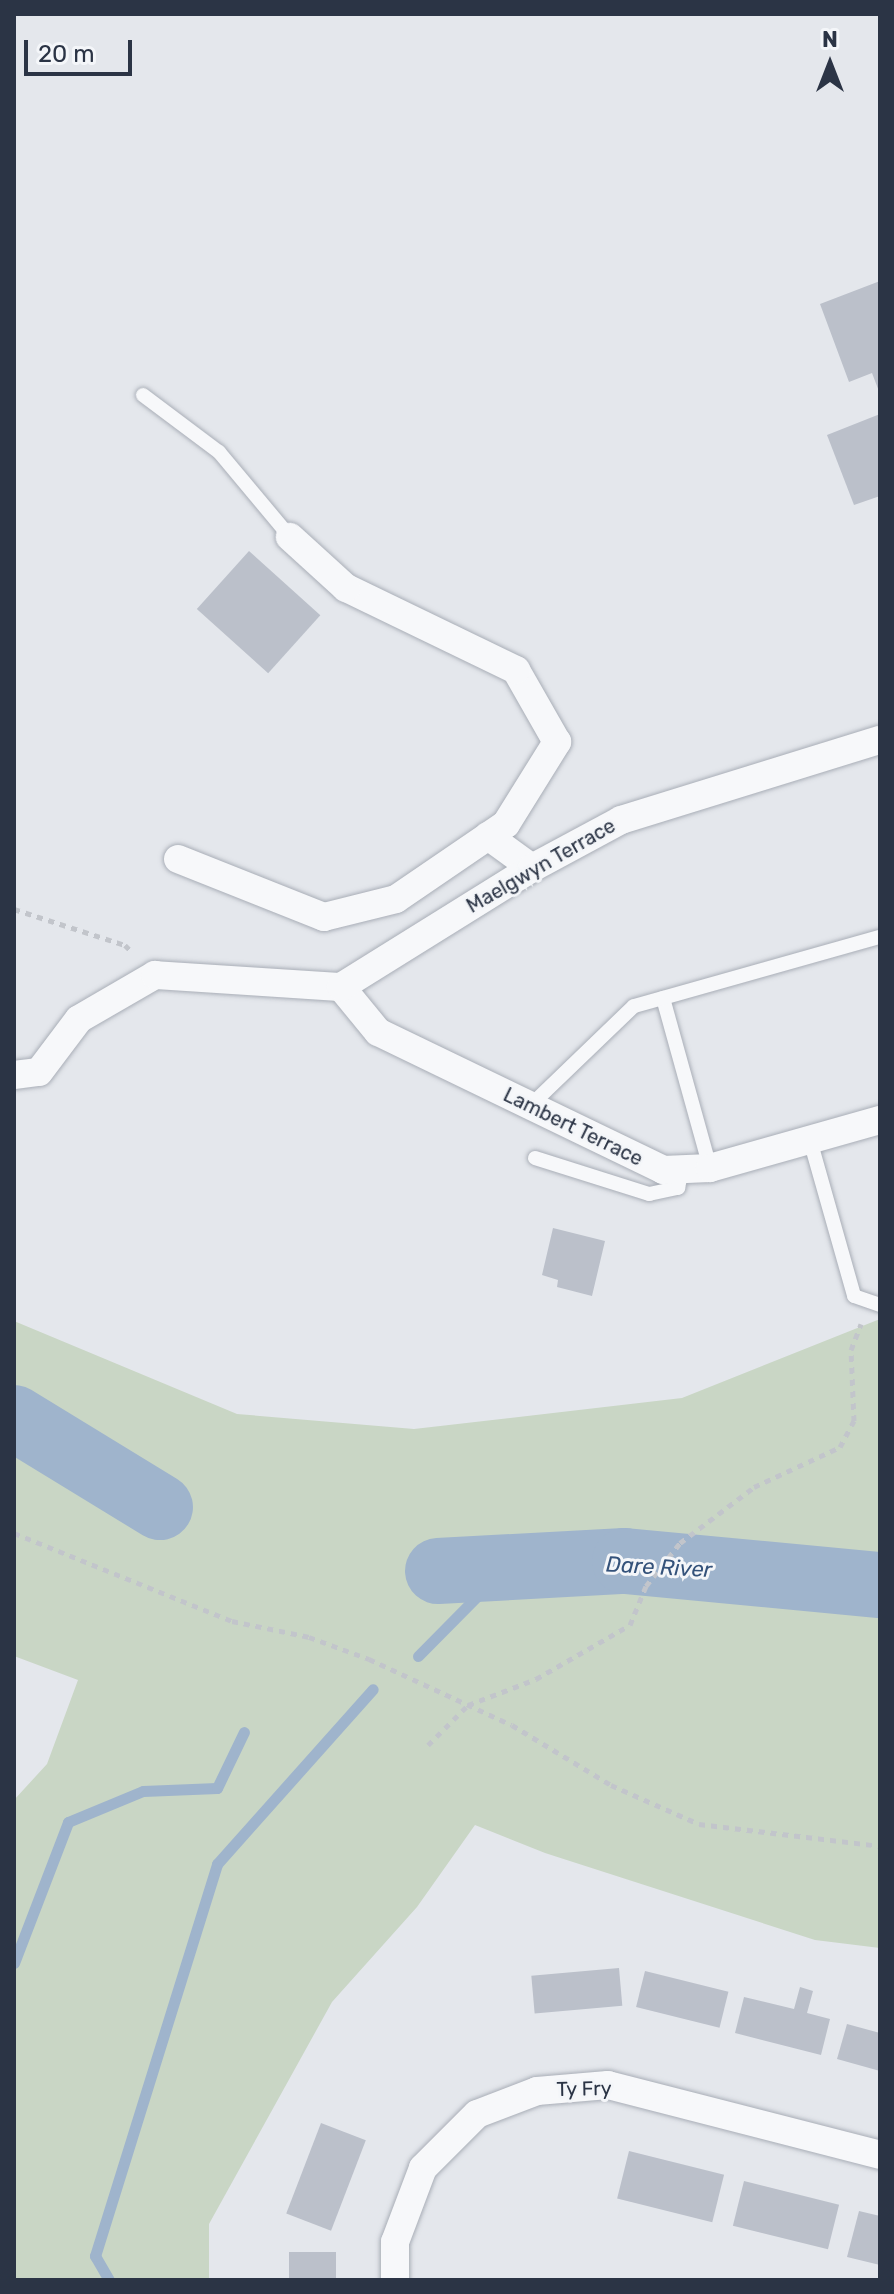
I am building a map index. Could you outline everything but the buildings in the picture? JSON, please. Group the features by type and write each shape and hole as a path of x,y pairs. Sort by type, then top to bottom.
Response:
{"street":[{"path":"178,859 324,917 396,899 506,824 557,742 516,670 346,588 290,537"},
{"name":"Maelgwyn Terrace","path":"341,987 532,868 621,820 880,740"},
{"path":"488,836 532,868"},
{"path":"14,1075 39,1072 79,1019 155,975 308,988 341,987"},
{"name":"Lambert Terrace","path":"341,987 378,1032 663,1170 696,1169 880,1120"},
{"name":"Ty Fry","path":"395,2280 395,2242 423,2168 477,2114 537,2091 608,2085 880,2155"}],"lane":[{"path":"143,395 219,452 290,537"},
{"path":"530,1106 634,1006 880,937"},
{"path":"535,1158 649,1194 678,1188 696,1169 663,998"},
{"path":"810,1140 854,1296 874,1305"}],"path":[{"path":"14,909 125,945 155,975"},
{"path":"428,1745 468,1705 536,1679 630,1625 646,1586 680,1543 754,1487 840,1447 854,1421 851,1350 874,1305"},
{"path":"14,1533 232,1621 309,1637 369,1659 512,1725 611,1785 699,1824 880,1846"}],"green space":[{"path":"880,1319 880,1948 815,1940 545,1853 475,1825 417,1907 332,2002 209,2224 209,2280 14,2280 14,1800 47,1764 78,1680 14,1656 14,1321 237,1414 414,1429 682,1398"}],"waterway":[{"name":"Dare River","path":"14,1418 160,1507"},
{"name":"Dare River","path":"438,1571 625,1561 880,1585"},
{"path":"418,1656 506,1567"},
{"path":"109,2280 95,2256 217,1864 373,1689"},
{"path":"14,1963 68,1822 143,1791 217,1788 244,1732"}]}
